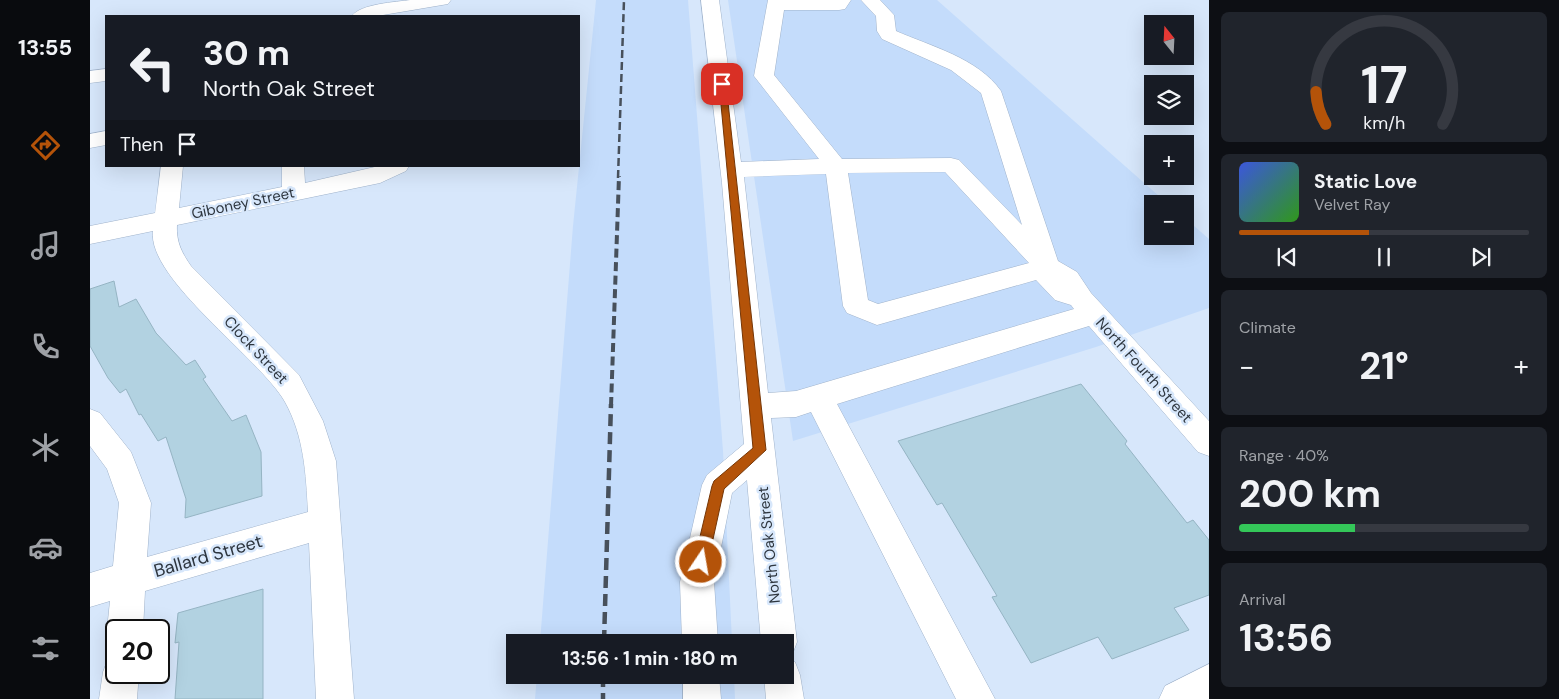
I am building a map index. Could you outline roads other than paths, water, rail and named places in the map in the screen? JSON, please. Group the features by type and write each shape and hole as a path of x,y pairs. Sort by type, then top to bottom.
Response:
{"street":[{"path":"364,15 375,11 442,0"},
{"name":"North Oak Street","path":"710,0 731,170 778,634"},
{"path":"842,0 839,5 777,2 764,76 836,166 856,306 877,315 1048,267 991,92 977,78 890,35 886,31 885,15 870,0"},
{"path":"90,77 105,75"},
{"path":"90,141 105,138"},
{"name":"North Fourth Street","path":"731,170 836,166 951,165 1048,267 1060,270 1077,289 1087,306 1209,442"},
{"name":"Clock Street","path":"172,167 166,219 166,247 173,260 289,384 310,427 321,461 335,699"},
{"path":"292,167 294,192"},
{"name":"Giboney Street","path":"90,235 380,175 396,168"},
{"path":"755,407 796,404 1087,306"},
{"path":"818,396 976,699"},
{"path":"90,422 120,462 135,503 126,619"},
{"path":"700,634 697,582 718,486 760,450"},
{"name":"Ballard Street","path":"90,590 325,523"},
{"path":"1178,699 1209,683"},
{"path":"118,699 120,684"},
{"path":"701,684 702,699"},
{"path":"783,684 785,699"}],"railway":[{"path":"618,178 624,0"},
{"path":"611,406 619,176"},
{"path":"604,634 611,404"},
{"path":"603,684 603,699"}]}
